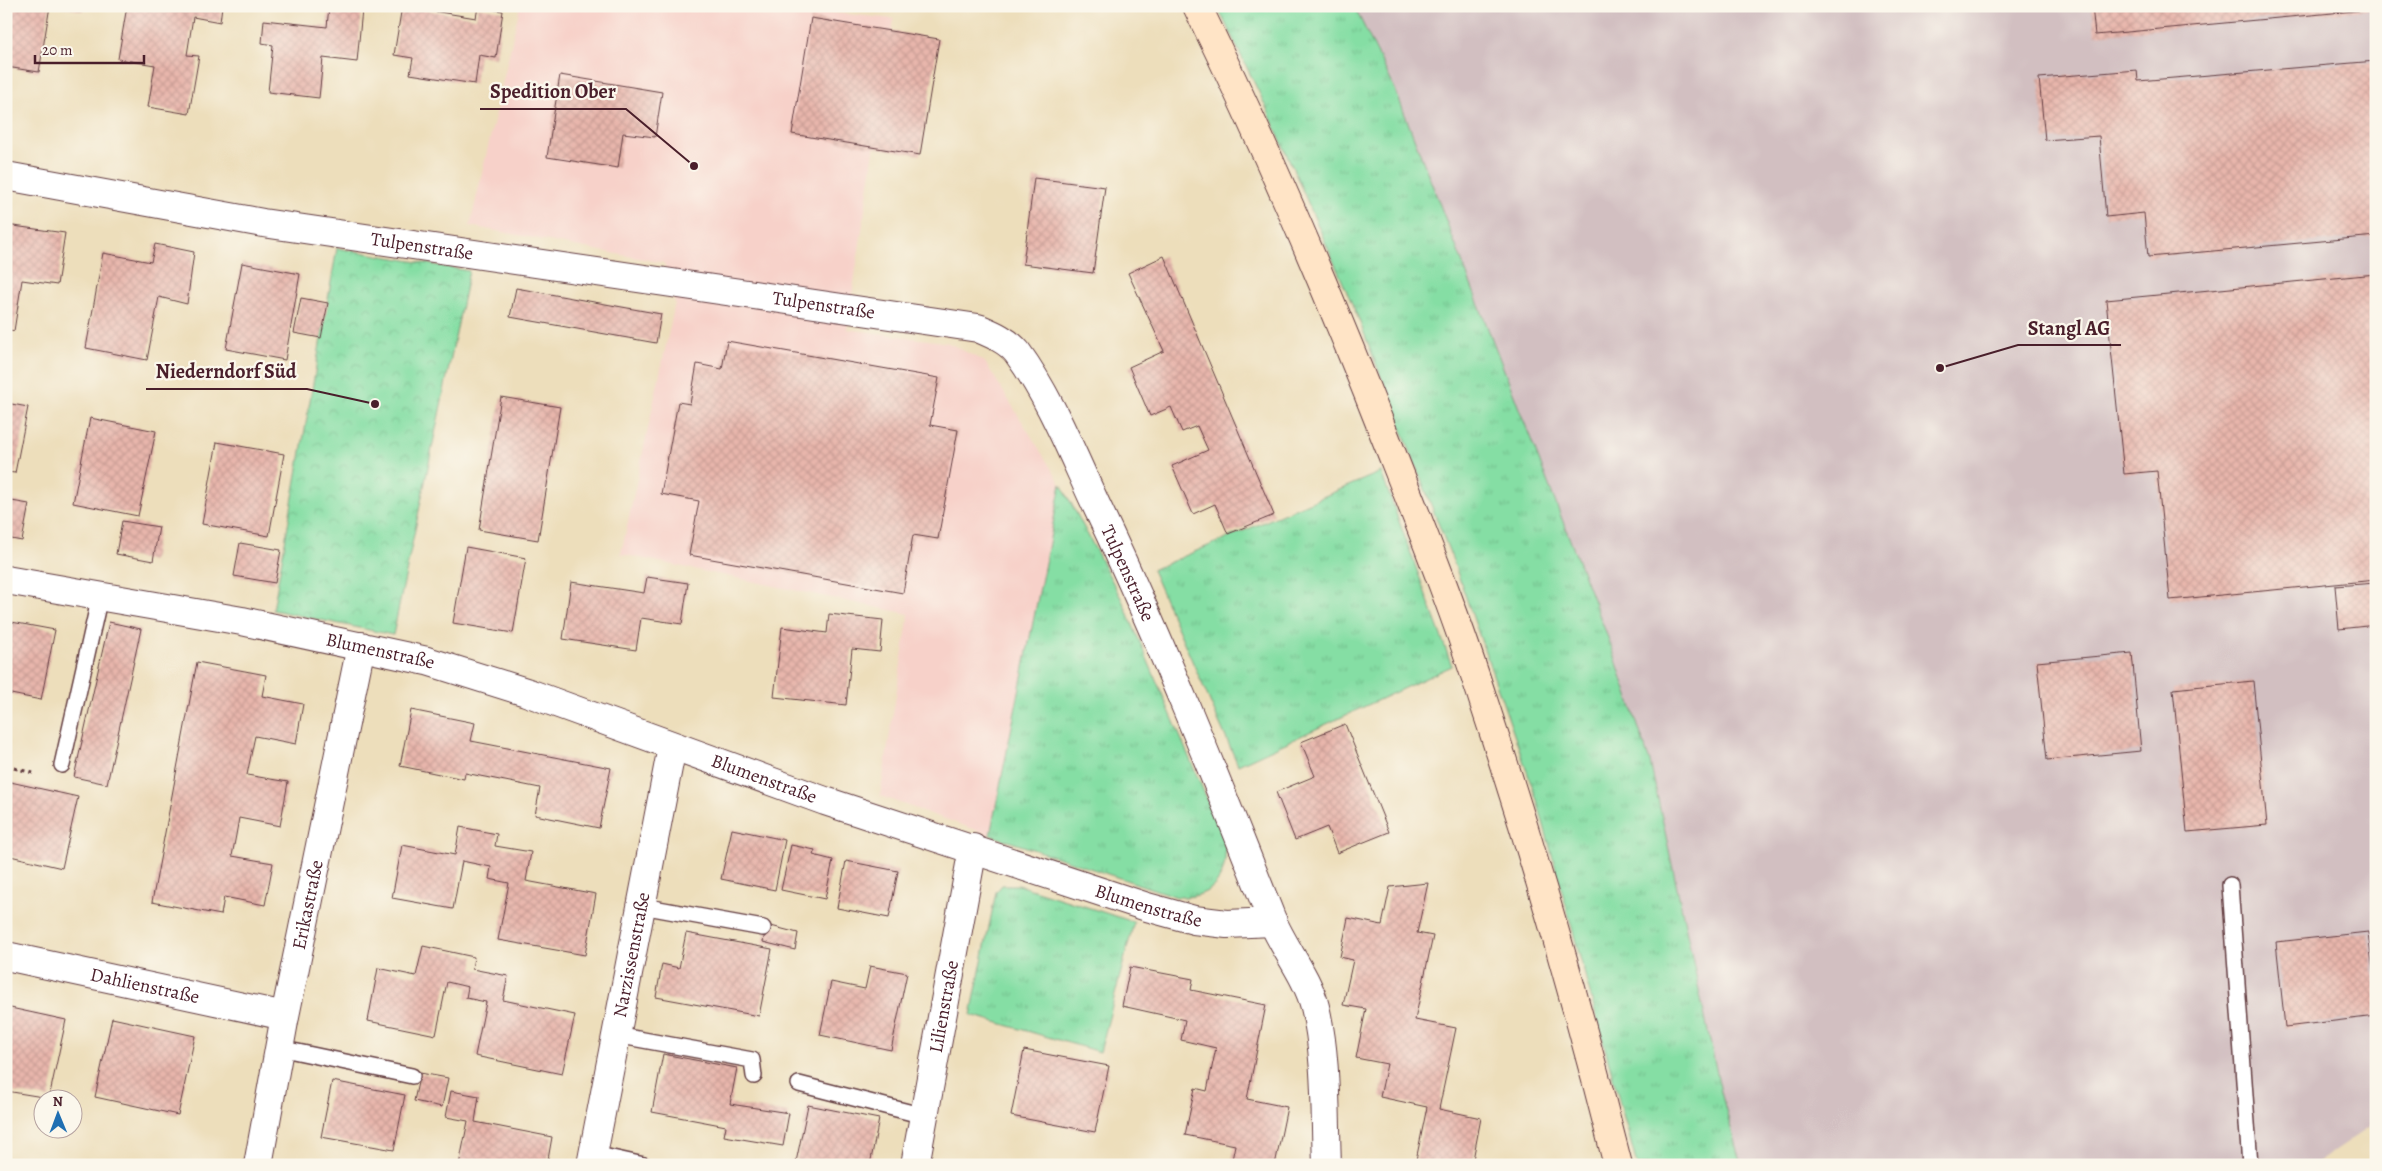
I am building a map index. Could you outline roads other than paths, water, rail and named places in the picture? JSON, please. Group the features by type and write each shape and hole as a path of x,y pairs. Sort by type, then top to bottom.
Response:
{"main road":[{"path":"1197,6 1253,120 1356,361 1423,533 1485,704 1543,892 1594,1071 1618,1165"}],"street":[{"name":"Tulpenstraße","path":"6,176 264,223 978,328 1003,340 1015,350 1049,406 1140,598 1216,778 1273,922"},
{"name":"Blumenstraße","path":"6,580 362,646 427,661 526,692 672,747 825,801 973,848 1147,907 1194,920 1227,924 1273,922"},
{"name":"Erikastraße","path":"258,1165 285,1016 362,646"},
{"name":"Narzissenstraße","path":"592,1160 672,747"},
{"name":"Lilienstraße","path":"915,1165 973,848"},
{"path":"1273,922 1315,1006 1321,1046 1327,1165"},
{"name":"Dahlienstraße","path":"6,956 285,1016"}],"lane":[{"path":"62,765 100,596"},
{"path":"2230,885 2250,1165"},
{"path":"642,906 763,928"},
{"path":"616,1034 752,1060 754,1076"},
{"path":"279,1048 412,1076"},
{"path":"798,1084 924,1116"},
{"path":"592,1160 644,1165"}],"place":[{"name":"Spedition Ober","path":"694,166"},
{"name":"Stangl AG","path":"1940,368"},
{"name":"Niederndorf Süd","path":"375,404"}]}
